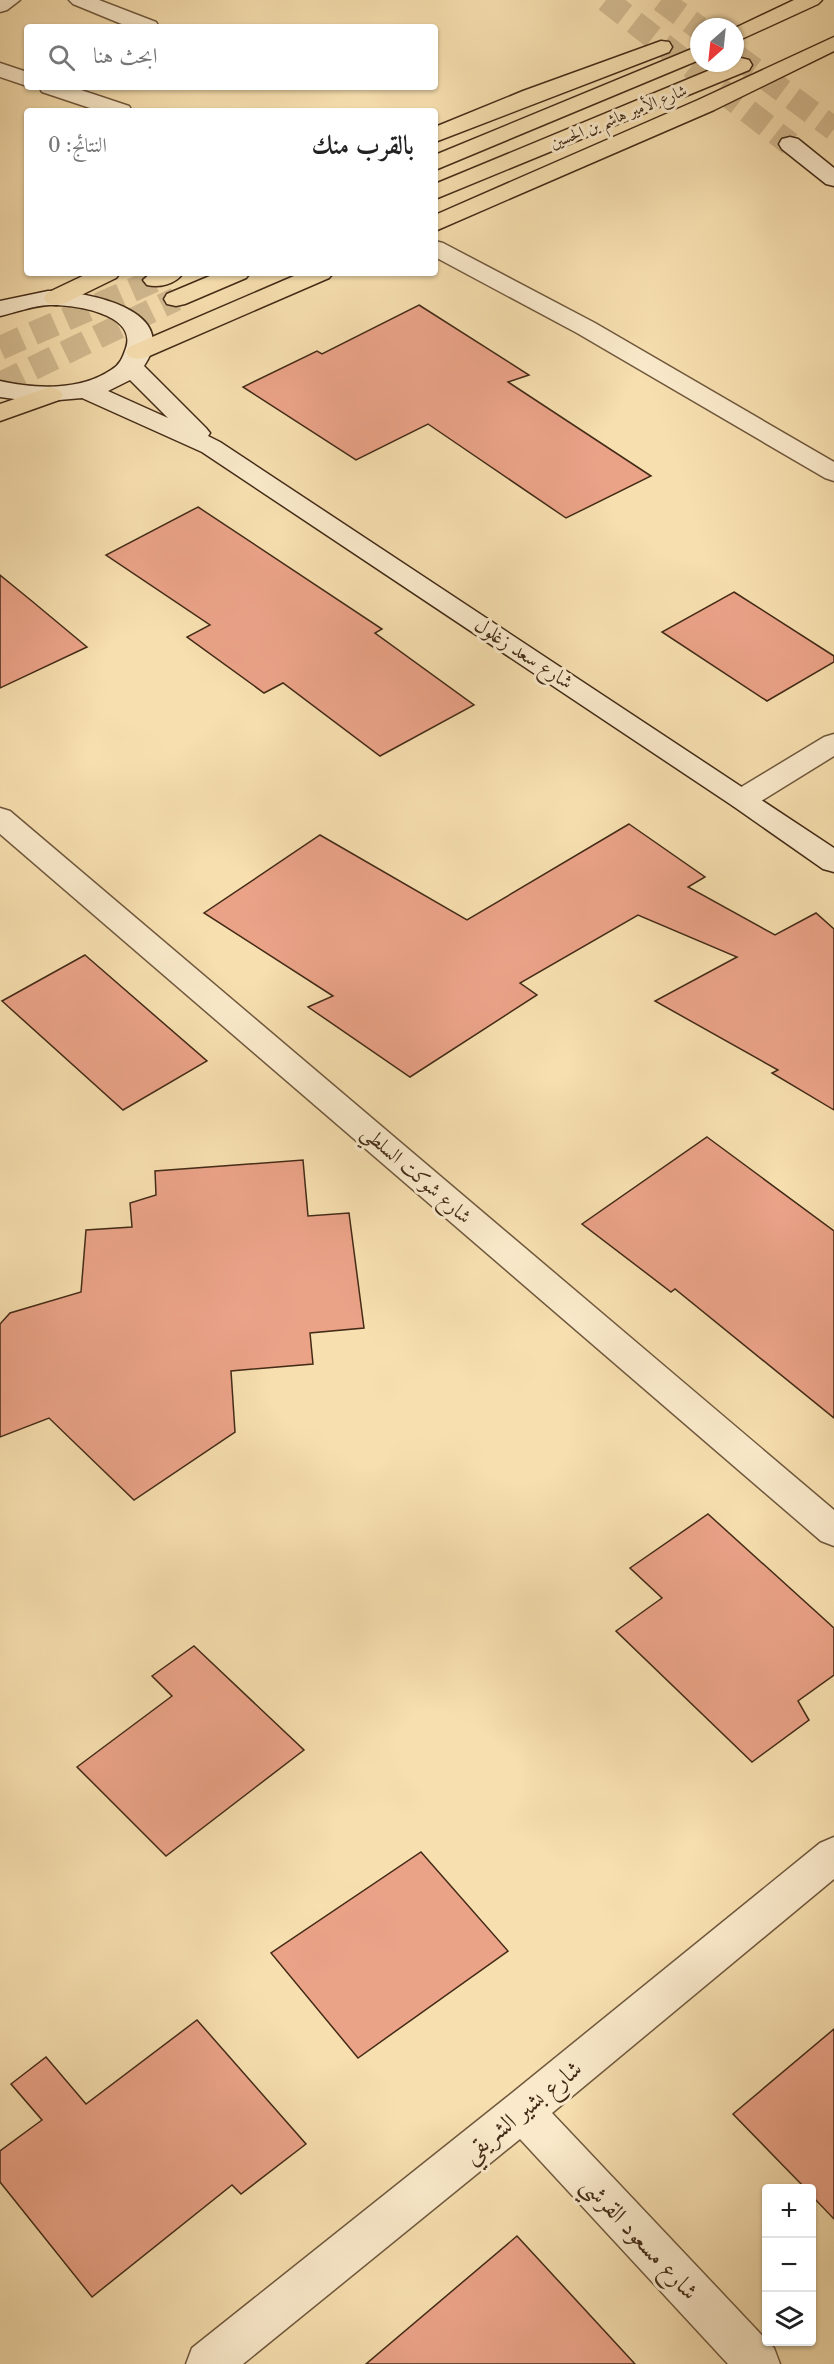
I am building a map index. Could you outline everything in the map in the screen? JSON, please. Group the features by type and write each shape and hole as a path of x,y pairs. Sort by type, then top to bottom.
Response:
{"highway":[{"path":"743,18 796,0"},
{"path":"744,32 811,0"},
{"name":"شارع الأمير هاشم بن الحسين","path":"438,191 834,27"},
{"path":"438,134 690,36"},
{"path":"438,223 706,105 834,43"},
{"name":"شارع الأمير هاشم بن الحسين","path":"438,162 690,56"},
{"path":"56,298 102,276"},
{"path":"176,299 231,276"},
{"path":"134,359 314,276"},
{"path":"0,413 50,395"}],"street":[{"path":"0,6 9,0"},
{"path":"80,0 140,24"},
{"path":"0,70 24,79"},
{"path":"59,90 112,108"},
{"path":"790,144 834,179"},
{"path":"438,250 586,328 834,473"},
{"path":"0,389 24,394 50,395 85,390 115,378 134,359 140,345 137,331 120,314 92,302 56,298 7,302"},
{"name":"شارع سعد زغلول","path":"134,359 212,447"},
{"name":"شارع سعد زغلول","path":"85,390 212,447 743,799 834,862"},
{"path":"743,799 834,743"},
{"name":"شارع شوكت السلطي","path":"0,818 834,1531"},
{"name":"شارع بشير الشريقي","path":"208,2364 834,1855"},
{"name":"شارع مسعود القرشي","path":"522,2111 758,2364"}],"building":[{"path":"419,305 529,375 508,382 651,476 566,518 428,424 356,460 243,387 317,351 322,354"},
{"path":"198,507 382,629 375,633 474,705 380,756 283,683 264,693 187,637 210,625 106,555"},
{"path":"0,575 87,647 0,688"},
{"path":"734,592 834,656 834,662 767,701 662,632"},
{"path":"629,824 705,877 688,887 775,935 816,913 834,929 834,1110 772,1073 778,1070 655,1001 737,957 638,915 520,983 537,995 410,1077 308,1007 333,996 204,913 320,835 467,920"},
{"path":"85,955 207,1061 123,1110 2,1001"},
{"path":"707,1137 834,1231 834,1418 675,1289 671,1292 582,1224"},
{"path":"303,1160 308,1216 349,1213 364,1328 310,1333 313,1364 231,1371 235,1432 134,1500 49,1418 0,1437 0,1324 10,1313 81,1292 86,1230 132,1227 130,1203 156,1195 155,1171"},
{"path":"708,1514 834,1628 834,1675 798,1701 809,1720 752,1762 616,1631 662,1598 630,1568"},
{"path":"194,1646 304,1750 166,1856 77,1767 172,1696 152,1676"},
{"path":"421,1852 508,1951 358,2058 271,1953"},
{"path":"197,2020 306,2144 241,2194 232,2185 92,2297 0,2182 0,2151 42,2120 11,2084 46,2057 86,2104"},
{"path":"834,2029 834,2219 816,2200 816,2184 801,2184 733,2114"},
{"path":"517,2236 635,2364 366,2364"}],"tunnel":[{"path":"606,0 790,144"},
{"path":"661,0 690,21"},
{"path":"744,62 834,129"},
{"path":"0,348 155,280"},
{"path":"0,384 176,299"}]}
